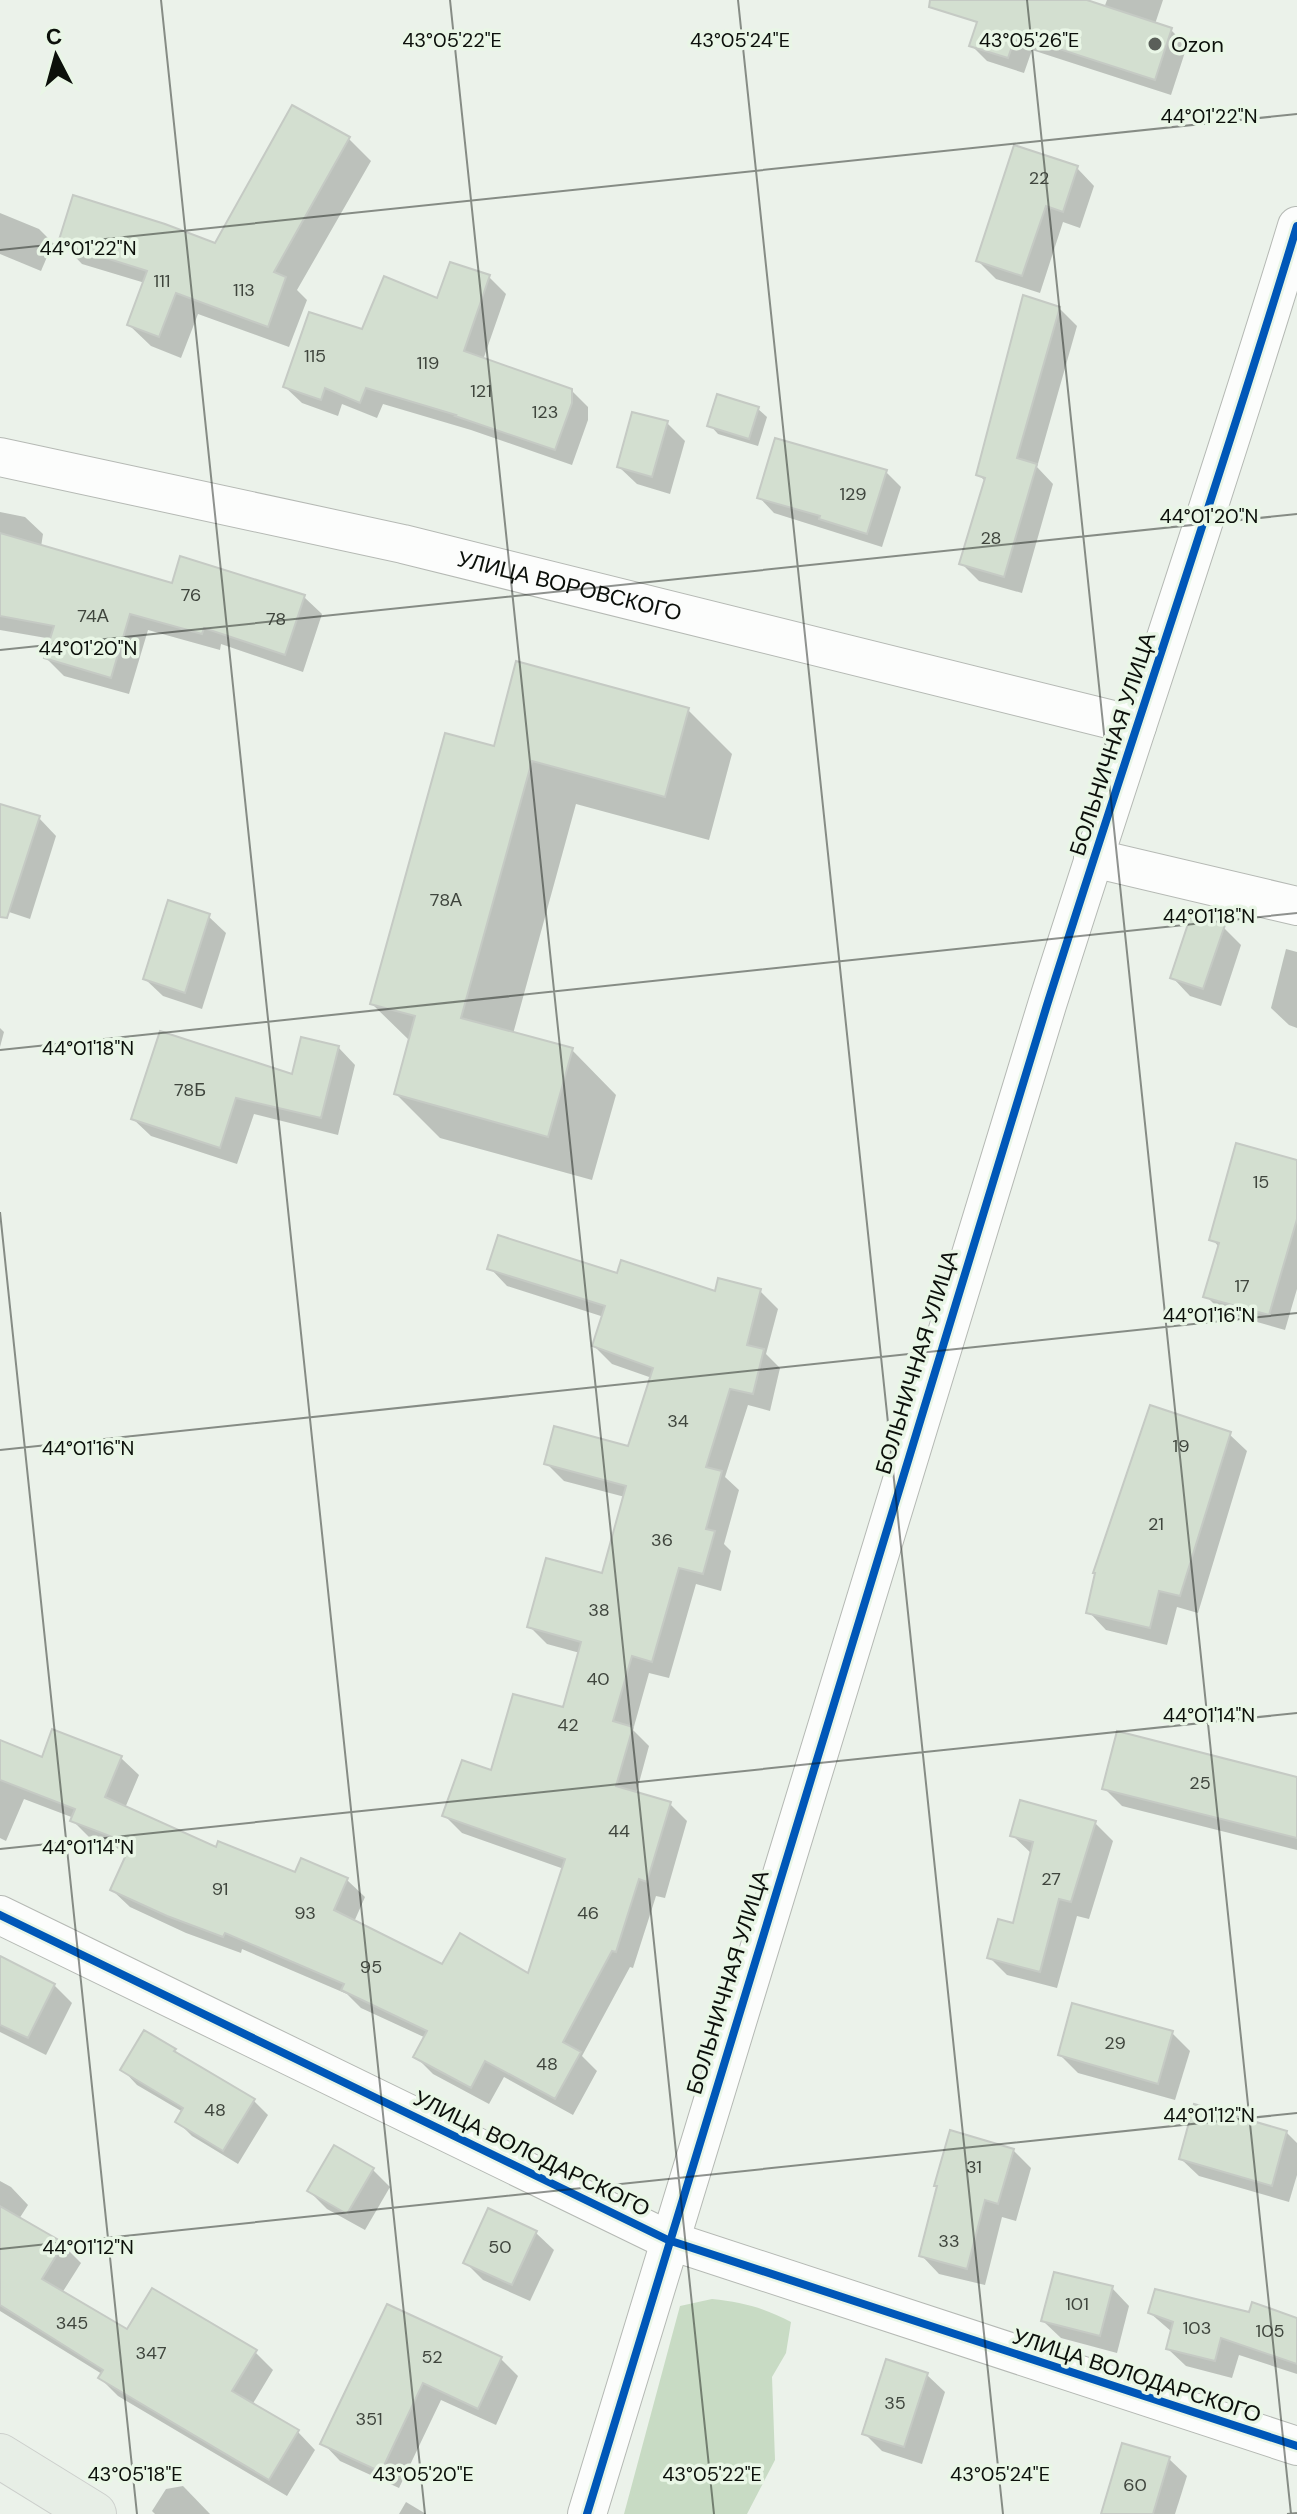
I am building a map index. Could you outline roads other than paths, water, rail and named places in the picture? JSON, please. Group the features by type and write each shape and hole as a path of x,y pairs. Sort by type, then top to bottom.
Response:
{"main road":[{"path":"0,2456 94,2514"}],"street":[{"name":"БОЛЬНИЧНАЯ УЛИЦА","path":"587,2514 913,1429 1297,226"},
{"name":"УЛИЦА ВОРОВСКОГО","path":"0,457 403,544 1137,726"},
{"path":"1093,858 1297,906"},
{"name":"УЛИЦА ВОЛОДАРСКОГО","path":"0,1915 668,2240 1297,2446"}],"place":[{"name":"Ozon","path":"1155,44"}]}
